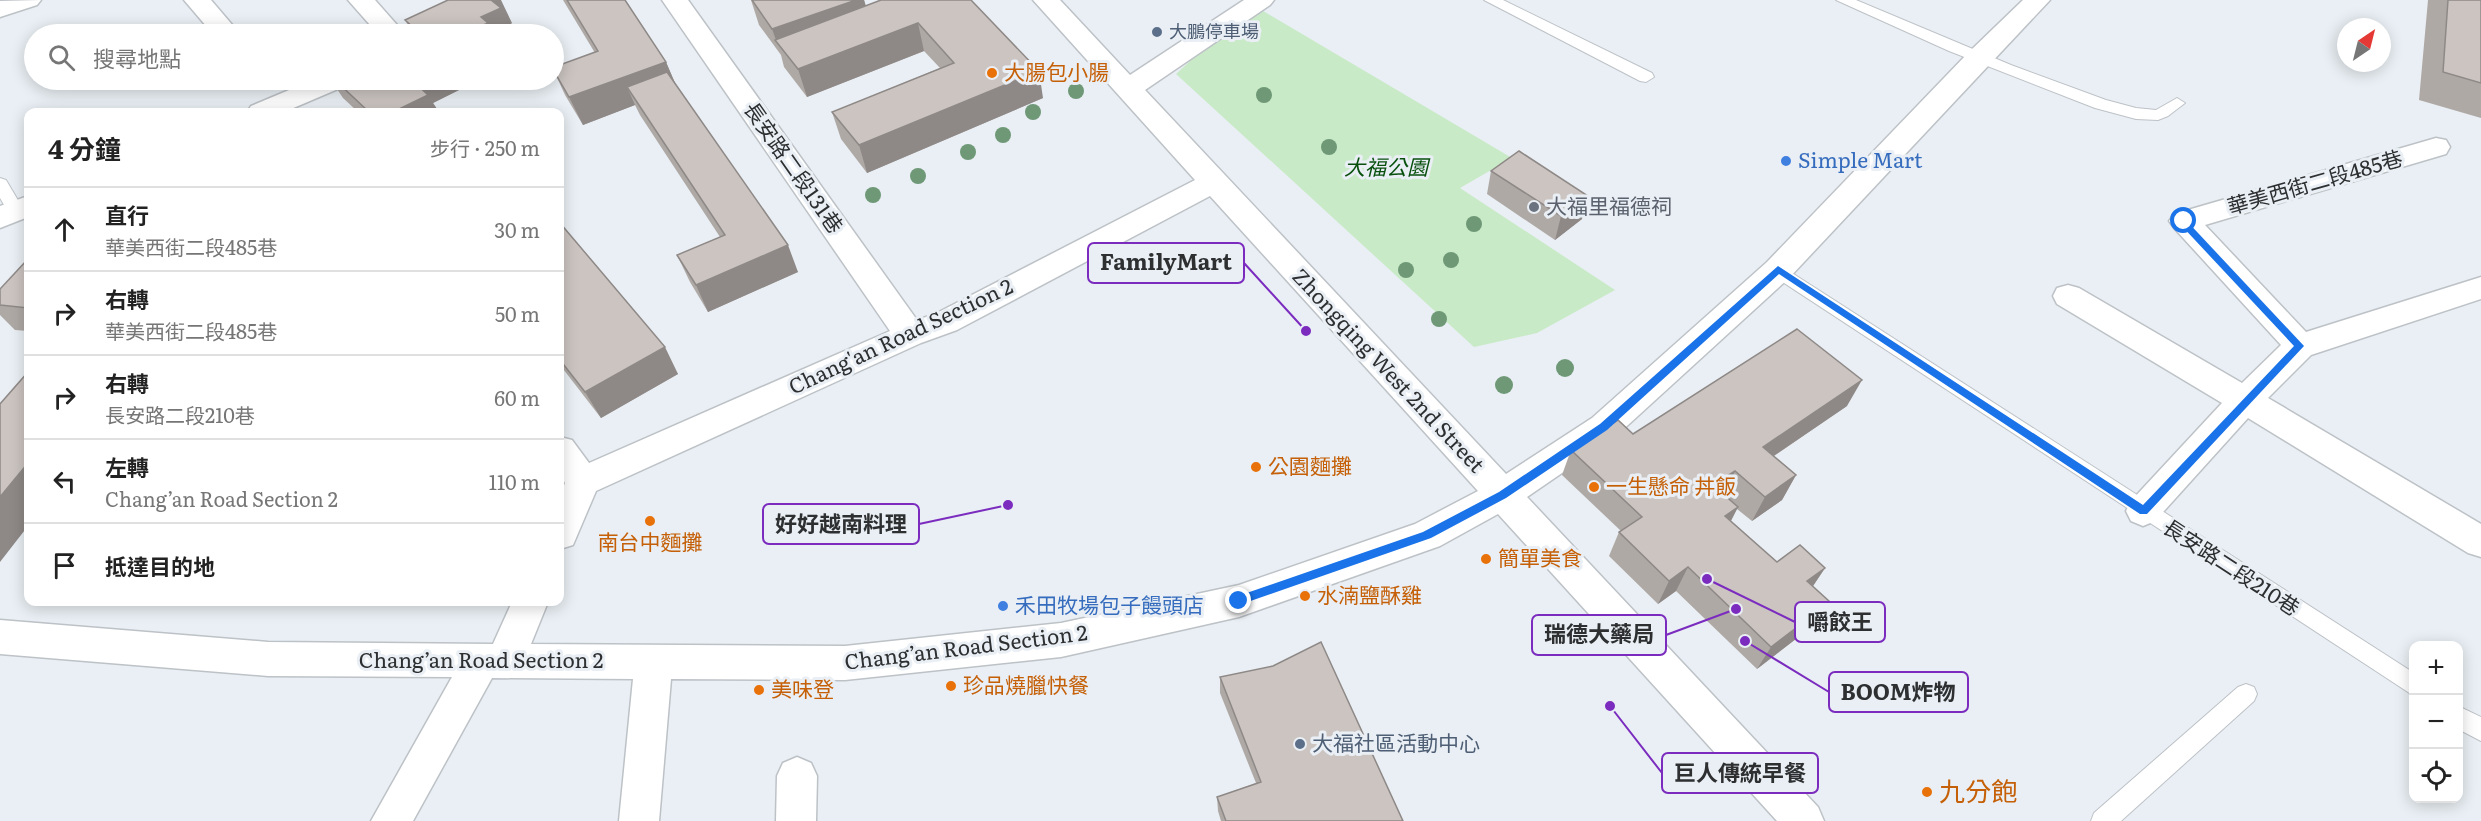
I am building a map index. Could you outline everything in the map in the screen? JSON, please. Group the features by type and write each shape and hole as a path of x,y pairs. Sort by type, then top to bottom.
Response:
{"street":[{"path":"0,9 28,0"},
{"path":"196,0 218,24"},
{"path":"360,0 383,24"},
{"name":"長安路二段131巷","path":"675,0 910,335"},
{"name":"Zhongqing West 2nd Street","path":"1046,0 1804,821"},
{"path":"1128,89 1261,0"},
{"name":"Chang’an Road Section 2","path":"0,637 268,659 845,663 1061,640 1239,601 1427,535 1502,495 1604,427 1778,270 1978,58 2037,0"},
{"path":"276,90 291,107 319,90"},
{"name":"華美西街二段485巷","path":"2300,346 2184,221 2436,147"},
{"name":"Chang'an Road Section 2","path":"583,481 910,335 946,322 1214,182"},
{"path":"2144,511 2245,400 2300,346 2481,288"},
{"path":"2068,296 2481,542"},
{"path":"564,455 583,481 564,525"},
{"path":"399,820 527,606"},
{"path":"639,821 654,662"},
{"path":"795,821 797,776"}],"lane":[{"path":"1491,0 1646,77"},
{"path":"1843,0 1978,58 2120,111 2157,115 2177,103"},
{"path":"0,184 15,212"},
{"name":"長安路二段210巷","path":"1778,270 2409,683"},
{"path":"2103,821 2246,694"},
{"path":"2463,719 2481,730"}],"green space":[{"name":"大福公園","path":"1258,8 1512,158 1460,188 1615,290 1537,333 1474,347 1176,74 1214,39"}],"building":[{"path":"448,0 491,0 501,8 481,17 488,23 486,24 410,24 405,20"},
{"path":"567,0 625,0 666,62 569,97 564,88 564,63 598,51"},
{"path":"752,0 856,0 772,29"},
{"path":"881,0 971,0 1039,71 859,145 832,112 954,63 918,23 798,69 775,40"},
{"path":"2448,0 2481,0 2481,83 2443,72"},
{"path":"667,72 788,245 696,285 677,255 725,235 627,87"},
{"path":"346,90 423,90 428,95 401,108 365,108"},
{"path":"1519,151 1588,196 1561,216 1491,171"},
{"path":"564,228 665,347 585,392 564,365"},
{"path":"24,263 24,308 0,305 0,289"},
{"path":"1797,329 1862,380 1763,447 1796,475 1765,497 1735,471 1713,485 1738,507 1725,516 1777,562 1800,545 1825,568 1807,581 1830,602 1771,647 1688,567 1669,581 1619,532 1642,517 1571,450 1618,420 1633,434"},
{"path":"24,377 24,468 0,497 0,404"},
{"name":"大福社區活動中心","path":"1321,642 1403,821 1226,821 1217,797 1261,782 1220,677 1273,666"}],"place":[{"name":"大鵬停車場","path":"1157,32"},
{"name":"大腸包小腸","path":"992,73"},
{"name":"Simple Mart","path":"1786,161"},
{"name":"大福里福德祠","path":"1534,207"},
{"name":"FamilyMart","path":"1306,331"},
{"name":"公園麵攤","path":"1256,467"},
{"name":"一生懸命 丼飯","path":"1594,487"},
{"name":"好好越南料理","path":"1008,505"},
{"name":"南台中麵攤","path":"650,521"},
{"name":"簡單美食","path":"1486,559"},
{"name":"嚼餃王","path":"1707,579"},
{"name":"水湳鹽酥雞","path":"1305,596"},
{"name":"禾田牧場包子饅頭店","path":"1003,606"},
{"name":"瑞德大藥局","path":"1736,609"},
{"name":"BOOM炸物","path":"1745,641"},
{"name":"珍品燒臘快餐","path":"951,686"},
{"name":"美味登","path":"759,690"},
{"name":"巨人傳統早餐","path":"1610,706"},
{"name":"大福社區活動中心","path":"1300,744"},
{"name":"九分飽","path":"1927,792"}],"route":[{"path":"1239,601 1427,535 1502,495 1604,427 1778,270 2144,511 2245,400 2300,346 2184,221"}]}
